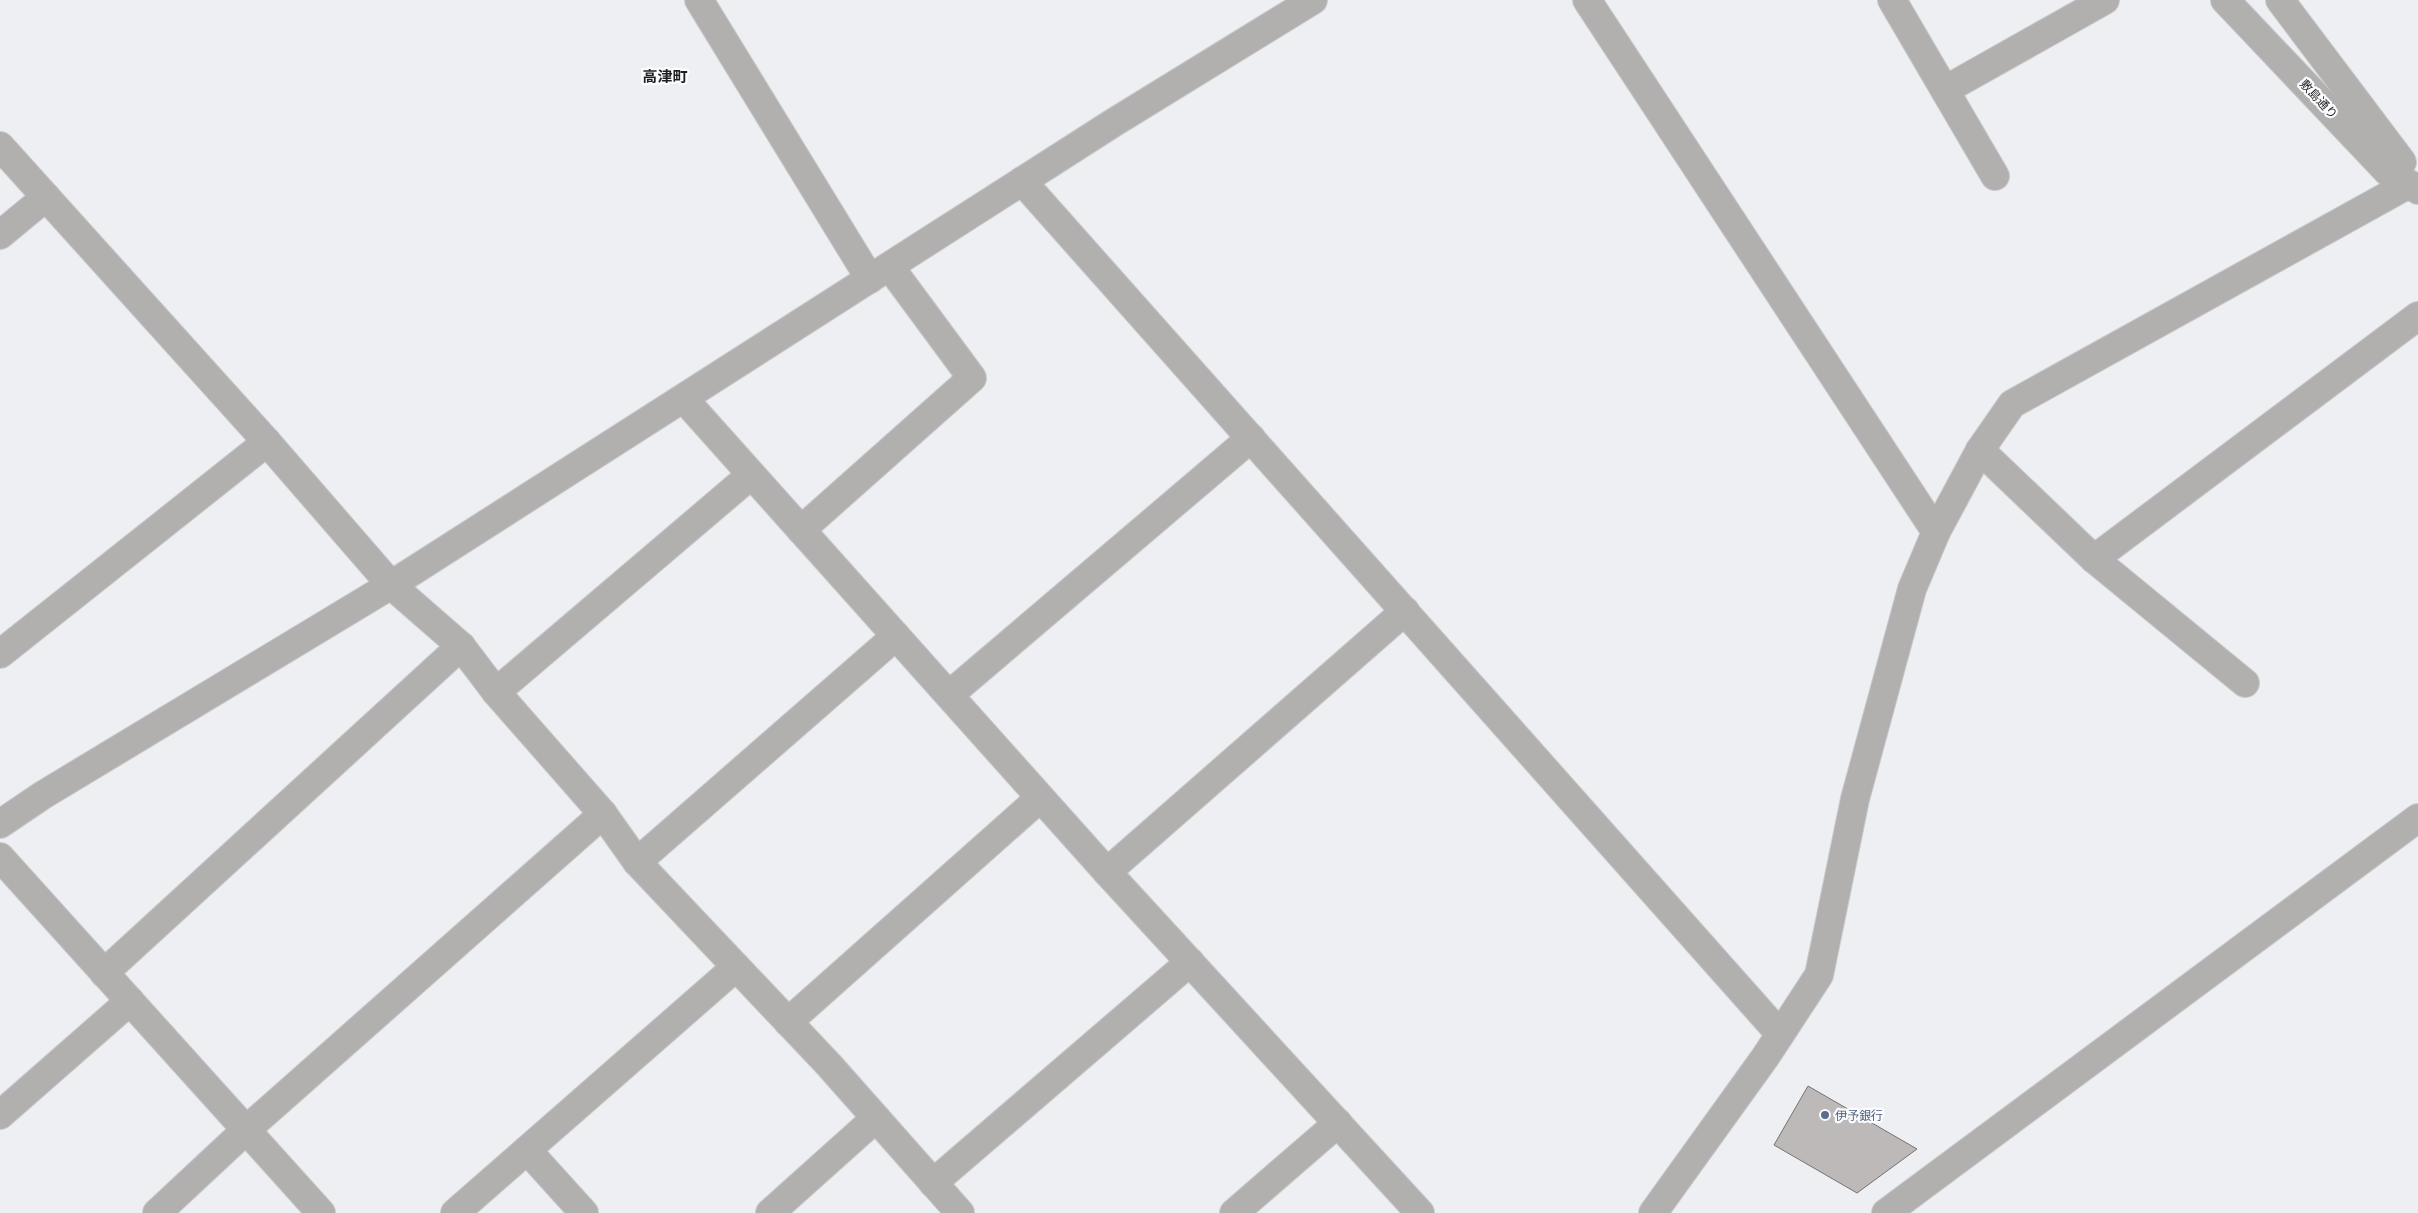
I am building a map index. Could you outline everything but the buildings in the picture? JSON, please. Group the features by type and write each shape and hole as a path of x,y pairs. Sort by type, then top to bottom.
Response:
{"street":[{"path":"699,0 880,273 972,378 801,530"},
{"path":"0,824 43,795 391,585 1022,181 1313,0"},
{"path":"1586,0 1936,532"},
{"path":"1892,0 1995,176"},
{"path":"1945,90 2106,0"},
{"name":"敷島通り","path":"2225,0 2407,172"},
{"path":"1653,1213 1780,1034 1820,974 1855,799 1912,589 1936,532 1980,450 2012,404 2407,172 2280,0"},
{"path":"0,146 267,442 391,585 461,646 496,692 603,814 637,862 788,1022 960,1213"},
{"path":"1022,181 1780,1034"},
{"path":"0,235 46,197"},
{"path":"2094,559 2418,316"},
{"path":"684,399 1040,798 1420,1213"},
{"path":"949,695 1251,438"},
{"path":"0,654 267,442"},
{"path":"1980,450 2094,559 2245,683"},
{"path":"496,692 751,474"},
{"path":"1107,872 1405,611"},
{"path":"637,862 896,636"},
{"path":"104,973 461,646"},
{"path":"788,1022 1040,798"},
{"path":"157,1213 246,1130 603,814"},
{"path":"1886,1213 2418,818"},
{"path":"0,857 321,1213"},
{"path":"933,1183 1190,962"},
{"path":"455,1213 736,967"},
{"path":"0,1115 130,1001"},
{"path":"770,1213 876,1118"},
{"path":"1234,1213 1338,1123"},
{"path":"526,1150 584,1213"}],"place":[{"name":"伊予銀行","path":"1825,1115"}],"district":[{"name":"高津町","path":"665,76"}]}
